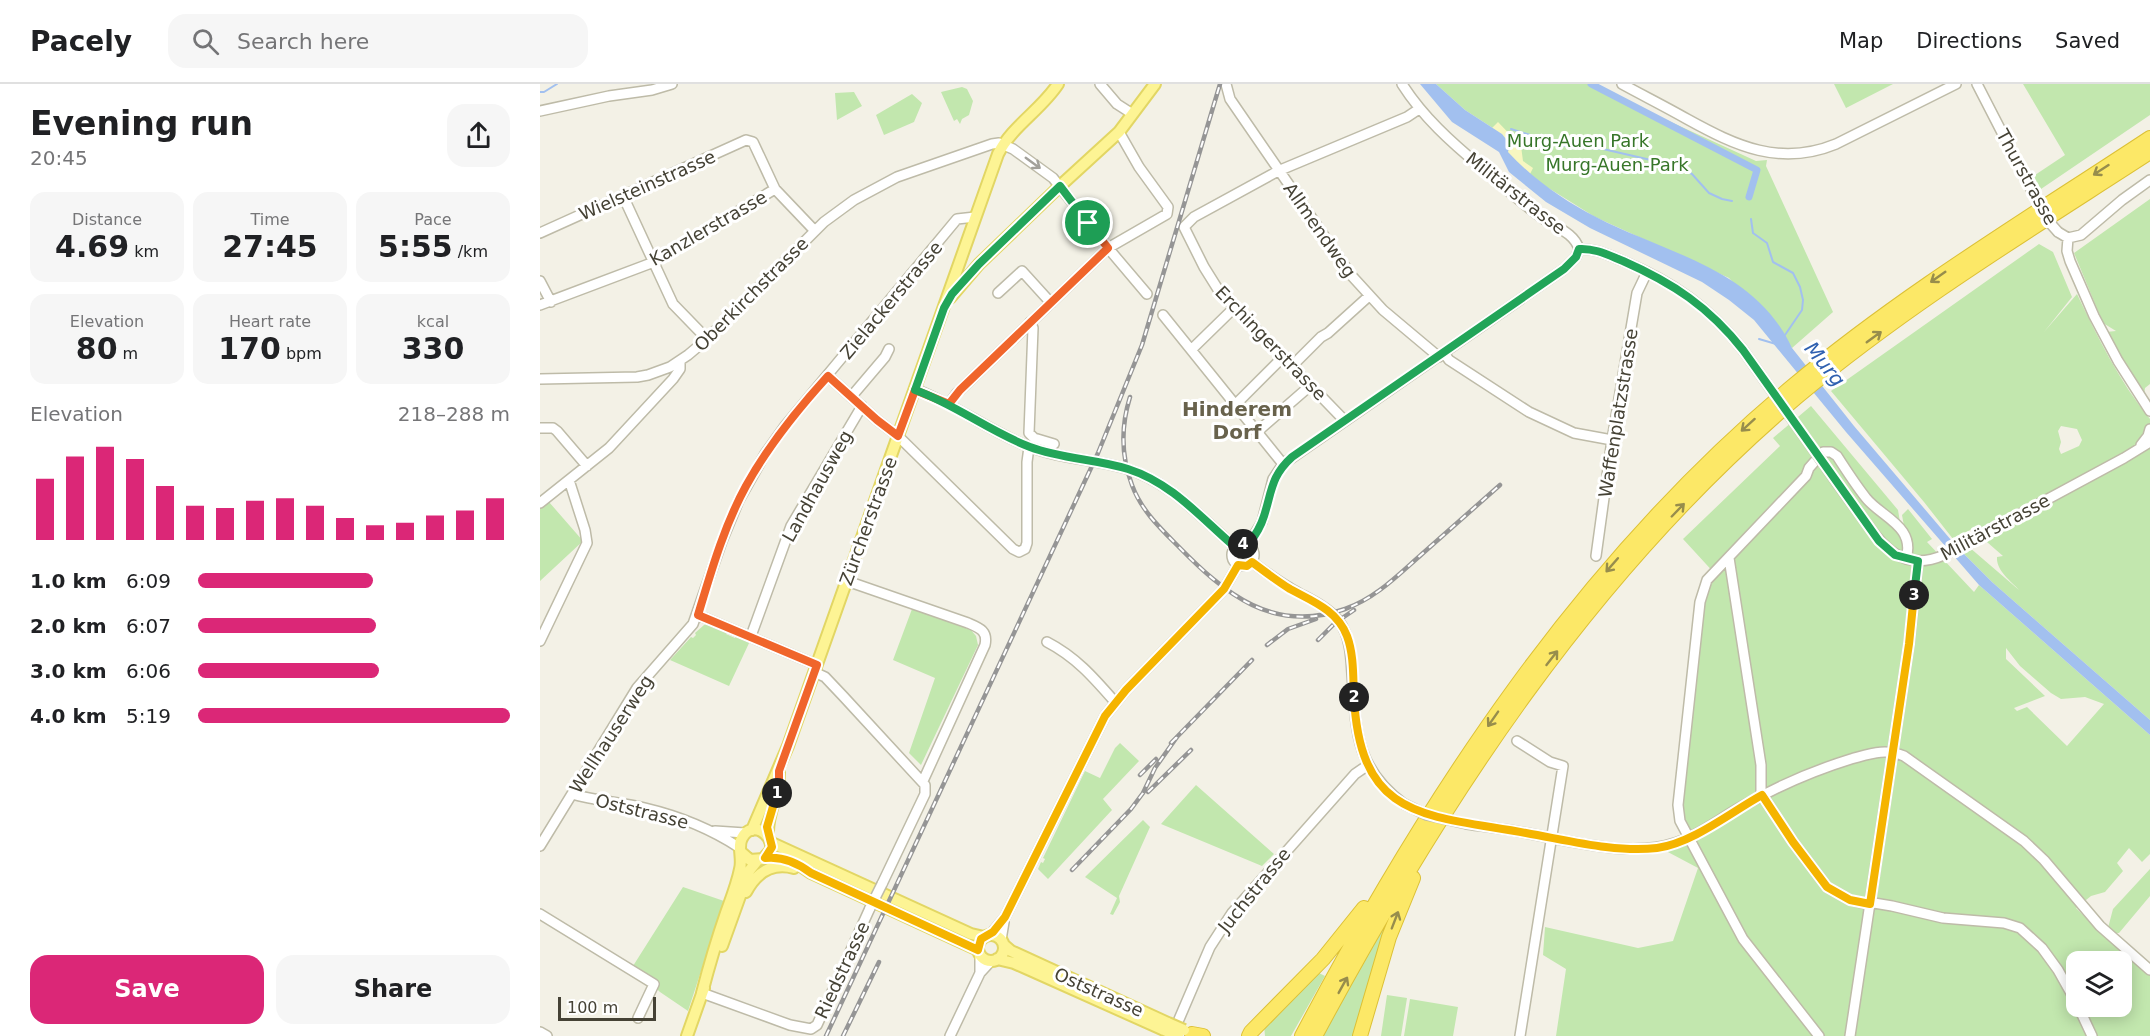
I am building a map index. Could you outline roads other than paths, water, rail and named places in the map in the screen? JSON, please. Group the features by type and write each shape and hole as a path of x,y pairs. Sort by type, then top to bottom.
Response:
{"highway":[{"path":"1302,1036 1410,846 1503,704 1592,589 1653,519 1701,469 1951,268 2150,138"},
{"path":"1824,368 1958,277 2150,152"},
{"path":"1315,1036 1376,925 1442,816 1517,705 1569,635 1659,529 1796,391"},
{"path":"1360,1036 1396,916 1442,816"},
{"path":"1246,1035 1338,942 1410,846"}],"main road":[{"name":"Zürcherstrasse","path":"749,831 760,817 770,784 779,771 975,217 1003,145 1044,103 1058,84"},
{"path":"944,308 958,287 979,264 1119,132 1155,84"},
{"path":"952,282 979,264"},
{"name":"Zürcherstrasse","path":"770,839 768,820 779,785 779,771"},
{"path":"702,993 710,960 740,870 741,840 749,831 761,830 770,839 971,934 996,936 1003,943 1003,953 994,960 985,959 979,952 802,867 778,857 750,860 741,850"},
{"path":"687,1036 749,871 771,850 770,839"},
{"path":"732,919 749,886 761,873 782,866 811,873"},
{"path":"979,952 979,942 987,936"},
{"name":"Oststrasse","path":"1003,943 1011,951 1168,1030"},
{"name":"Oststrasse","path":"994,960 1014,963 1168,1030 1191,1034"}],"street":[{"path":"540,111 609,96 652,90 672,84"},
{"path":"1100,84 1117,104 1131,113"},
{"name":"Allmendweg","path":"1226,84 1230,99 1278,171 1335,255 1369,296 1442,355 1529,411 1574,433 1612,440"},
{"name":"Militärstrasse","path":"1402,84 1419,109 1444,135 1516,198 1541,218 1574,239 1579,249 1598,251 1647,272 1695,300 1725,328 1879,541 1895,555 1906,560 1935,560 2150,442"},
{"path":"1622,84 1729,141 1764,152 1796,154 1820,151 1956,84"},
{"name":"Thurstrasse","path":"1977,84 2050,223 2068,238 2081,235 2122,200 2150,180"},
{"path":"1278,171 1407,117 1419,109"},
{"path":"949,404 957,393 1108,248 1167,214 1168,210 1158,192 1138,167 1119,132"},
{"name":"Wielsteinstrasse","path":"540,233 746,140 753,142 776,189"},
{"name":"Oberkirchstrasse","path":"540,503 609,448 673,379 680,369 680,361 707,339 815,231 854,200 890,180 986,145 995,143 1003,145"},
{"path":"1003,145 1053,178 1147,294"},
{"name":"Erchingerstrasse","path":"1278,171 1194,217 1185,224 1184,230 1208,275 1234,308 1345,421"},
{"path":"776,189 815,231"},
{"name":"Kanzlerstrasse","path":"540,305 654,262 776,189"},
{"path":"623,196 673,304 707,339"},
{"name":"Zielackerstrasse","path":"698,615 722,541 745,487 765,454 785,426 957,219 975,217"},
{"name":"Militärstrasse","path":"2068,238 2067,251 2070,261 2094,316 2118,362 2148,409 2150,428 2148,436 2135,451"},
{"path":"1248,545 1262,522 1273,479 1283,464 1564,269 1576,257 1579,249"},
{"path":"998,292 1022,271 1051,303"},
{"name":"Waffenplatzstrasse","path":"1596,556 1612,440 1637,293 1647,272"},
{"path":"540,281 551,302"},
{"path":"1292,366 1321,337 1369,296"},
{"path":"1192,349 1234,308"},
{"path":"1163,315 1283,464"},
{"path":"1030,322 1033,328 1029,433 1034,438 1054,444"},
{"path":"851,397 885,357 889,349"},
{"path":"1236,404 1283,357"},
{"path":"540,379 624,378 648,375 670,368 680,361"},
{"path":"828,376 898,436 1013,549 1021,552 1027,543 1029,447"},
{"path":"1258,431 1311,385"},
{"path":"915,390 949,404 1029,447 1068,458 1123,468 1150,478 1172,491 1235,547"},
{"name":"Landhausweg","path":"751,636 791,526 862,406"},
{"path":"540,428 557,430 587,466"},
{"name":"Militärstrasse","path":"2135,451 2150,448"},
{"path":"1820,1036 1743,939 1680,821 1678,805 1700,602 1707,580 1806,476 1809,468 1823,452 1827,451 1837,456 1870,502 1898,524 1908,549 1906,560"},
{"path":"540,641 586,543 585,530 569,480"},
{"path":"1235,547 1248,545"},
{"path":"1235,547 1232,557 1238,565 1247,566 1252,562 1254,555 1248,545"},
{"path":"1729,558 1761,765 1762,795 1793,842 1827,887 1850,900 1892,906 1942,918 2004,923 2020,928 2042,948 2066,984"},
{"path":"1850,1036 1894,752 1918,561"},
{"path":"1252,562 1289,588 1329,611 1343,628 1350,650 1359,740 1368,765 1388,793 1427,815 1467,824 1601,846 1658,848 1688,838 1762,795 1827,766 1871,753 1894,752 1904,756 2024,842 2050,866 2100,926 2150,970"},
{"path":"987,936 1005,917 1098,728 1115,702 1224,589 1238,565"},
{"name":"Riedstrasse","path":"702,993 790,1025 812,1029 817,1024 925,794 923,781 928,766 985,645 985,633 980,628 847,581"},
{"path":"698,615 751,636 816,668 923,781"},
{"name":"Wellhauserweg","path":"540,846 637,688 690,629 698,615"},
{"path":"1047,642 1064,651 1086,669 1115,702"},
{"path":"1517,741 1550,762 1563,766 1520,1036"},
{"name":"Juchstrasse","path":"1168,1030 1210,947 1232,913 1355,774 1368,765"},
{"path":"912,769 923,769 928,766"},
{"name":"Oststrasse","path":"572,794 645,808 677,817 713,831 741,850"},
{"name":"Oststrasse","path":"713,831 749,831"},
{"path":"540,914 654,984 638,1018"},
{"path":"1003,943 1005,917"},
{"path":"979,952 980,973"},
{"path":"950,1036 980,973 994,960"},
{"path":"2083,1017 2092,1036"},
{"path":"540,1032 547,1036"}],"water":[{"path":"1420,84 1436,84 1465,110 1502,134 1510,144 1508,152 1527,171 1572,204 1623,230 1707,266 1756,299 1776,321 1792,348 1854,426 1957,547 1992,582 2150,720 2150,735 1979,585 1846,432 1754,320 1702,282 1590,228 1546,202 1509,172 1499,152 1452,122"}],"waterway":[{"path":"540,92 557,84"},
{"path":"1591,84 1757,170 1749,197"},
{"path":"1511,129 1565,146 1603,149 1677,166 1692,174 1709,193 1732,201"},
{"path":"1751,219 1753,233 1767,243 1773,262 1793,273 1800,287 1803,300 1802,310 1785,335"},
{"path":"1759,339 1776,344"}],"railway":[{"path":"826,1036 1098,453 1142,345 1220,84"},
{"path":"1130,397 1125,419 1124,452 1128,474 1140,503 1164,532 1214,580 1252,605 1273,613 1295,616 1319,615 1345,609 1367,599 1395,578 1500,485"},
{"path":"1318,640 1335,623 1354,610"},
{"path":"1267,645 1288,629 1316,619"},
{"path":"1171,743 1252,660"},
{"path":"1072,870 1131,809 1143,793 1155,768 1177,737"},
{"path":"1148,792 1191,750"},
{"path":"1140,775 1156,759"},
{"path":"843,1036 879,962"}],"district":[{"name":"Hinderem Dorf","path":"1237,420"}],"park label":[{"name":"Murg-Auen Park","path":"1578,140"},
{"name":"Murg-Auen-Park","path":"1617,164"}],"water label":[{"name":"Murg","path":"1825,364"}]}
